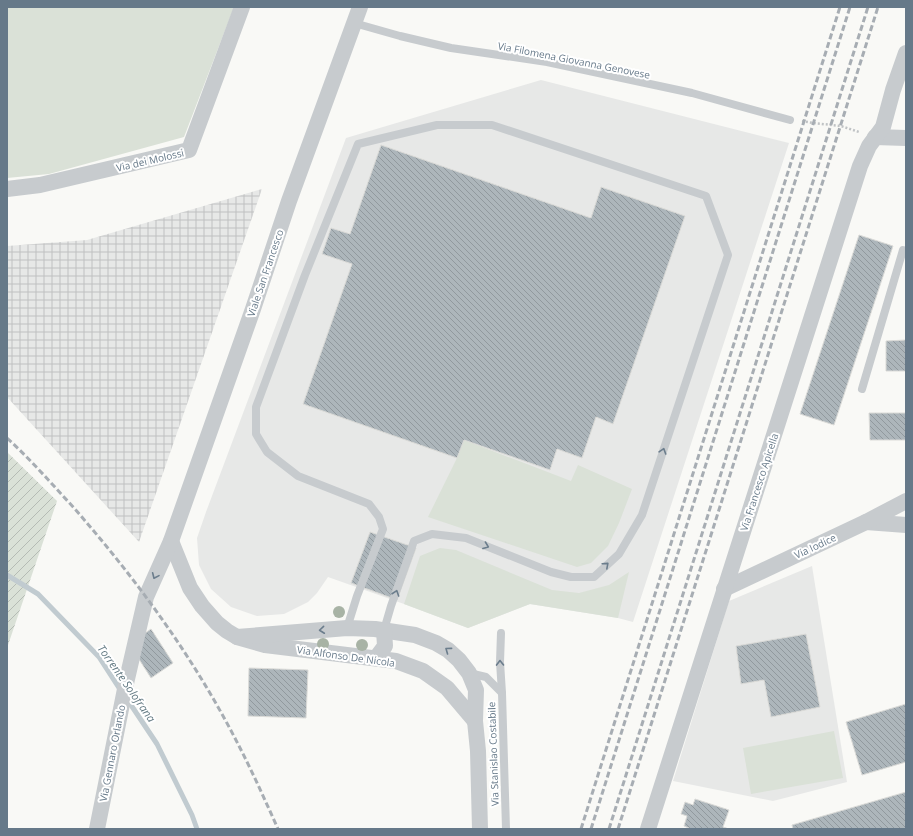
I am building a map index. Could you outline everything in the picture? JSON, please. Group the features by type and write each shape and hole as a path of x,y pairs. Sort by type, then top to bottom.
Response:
{"street":[{"name":"Via dei Molossi","path":"7,189 40,185 189,150 242,7"},
{"name":"Viale San Francesco","path":"172,541 292,194 360,7"},
{"name":"Via Francesco Apicella","path":"648,829 860,166 869,146 883,127 893,90 906,53"},
{"path":"875,137 906,138"},
{"name":"Via Iodice","path":"724,589 866,522 906,501"},
{"path":"866,522 906,525"},
{"name":"Via Alfonso De Nicola","path":"172,541 190,588 202,606 222,627 237,637 265,645 396,661 423,671 447,688 475,721"},
{"name":"Via Gennaro Orlando","path":"97,829 127,679 146,597 172,541"},
{"name":"Via Alfonso De Nicola","path":"237,637 346,628 384,630 415,635 436,643 448,650 459,660 469,673 476,690 475,721"},
{"path":"343,655 342,642 346,628"},
{"path":"376,658 385,646 384,630"},
{"path":"447,688 469,673"},
{"path":"475,721 478,751 480,829"}],"lane":[{"name":"Via Filomena Giovanna Genovese","path":"354,23 400,36 452,48 547,62 692,93 790,120"},
{"path":"346,628 383,529 379,517 369,504 298,476 266,452 256,434 256,407 305,274 358,144 437,125 492,125 706,196 728,255 642,515 619,554 594,577 570,577 551,572 466,538 432,534 414,541 384,630"},
{"path":"862,389 903,250 906,251"},
{"path":"501,633 500,662 502,693"},
{"name":"Via Stanislao Costabile","path":"469,673 486,677 502,693 506,829"}],"path":[{"path":"814,123 841,126"}],"shaded area":[{"path":"7,7 234,7 184,137 49,174 7,178"},
{"path":"541,80 789,143 633,622 618,618 530,604 468,628 328,577 317,593 308,602 284,614 257,616 231,607 211,589 199,565 197,538 346,138"},
{"path":"262,189 139,542 7,397 7,246 87,240"},
{"path":"464,440 571,481 578,465 632,489 619,523 608,546 591,563 577,567 428,517 457,458"},
{"path":"7,452 57,501 7,648"},
{"path":"440,548 456,550 552,590 579,593 609,585 629,572 618,618 530,604 468,628 404,604 420,556"},
{"path":"812,566 847,782 773,801 673,781 729,601"},
{"path":"834,731 843,778 751,794 743,748"}],"building":[{"path":"381,145 591,218 601,187 685,216 613,424 596,417 582,458 557,449 550,470 464,440 457,458 303,404 352,264 322,254 331,228 350,234"},
{"path":"859,235 893,246 834,425 800,414"},
{"path":"906,340 906,371 886,371 886,341"},
{"path":"869,413 906,413 906,440 870,440"},
{"path":"370,532 416,548 397,600 351,583"},
{"path":"151,629 173,663 151,678 137,656 141,636"},
{"path":"806,634 820,707 771,717 764,680 741,684 736,646"},
{"path":"249,668 308,670 306,718 248,716"},
{"path":"906,704 906,762 862,775 846,722"},
{"path":"906,792 906,829 793,829 792,825"},
{"path":"695,799 729,810 723,827 729,829 691,829 684,826 687,816 681,814 685,802 693,805"}],"waterway":[{"name":"Torrente Solofrana","path":"7,575 38,594 99,657 121,691"},
{"name":"Torrente Solofrana","path":"127,699 157,744 192,815 197,829"}],"railway":[{"path":"581,829 840,7"},
{"path":"591,829 850,7"},
{"path":"609,829 868,7"},
{"path":"618,829 878,7"},
{"path":"7,438 74,508 120,563 163,621 203,681 221,712 238,744 278,829"}]}
